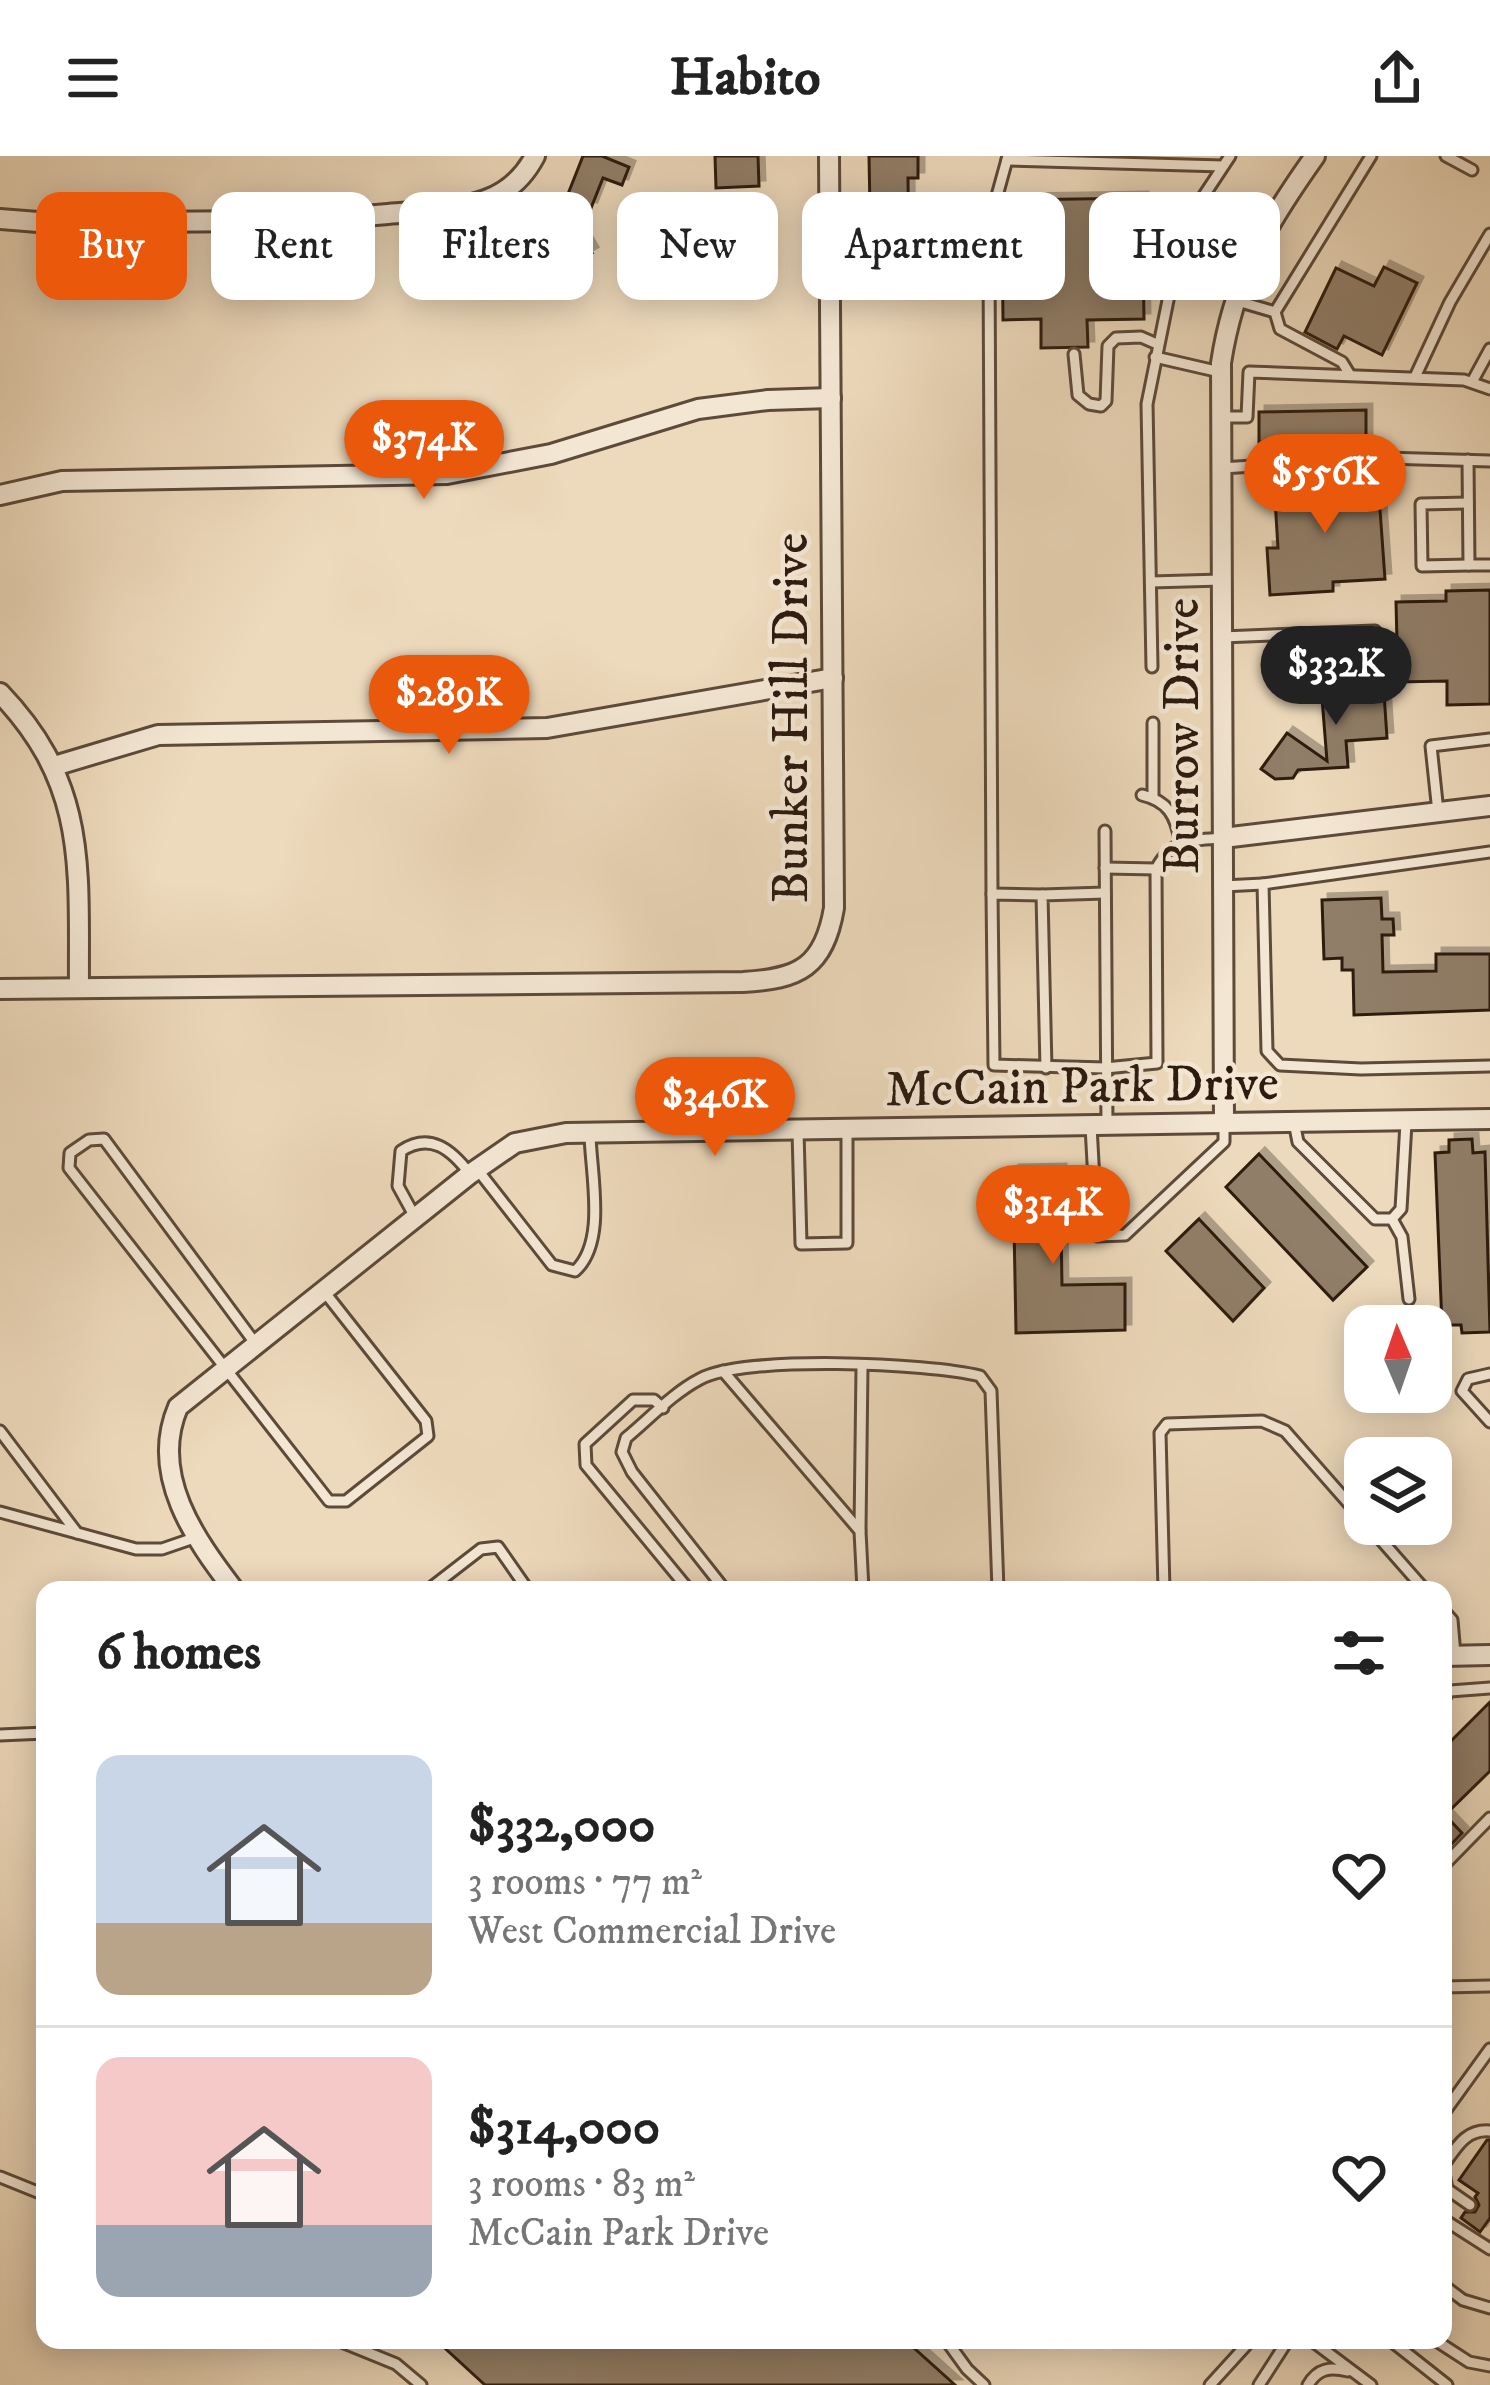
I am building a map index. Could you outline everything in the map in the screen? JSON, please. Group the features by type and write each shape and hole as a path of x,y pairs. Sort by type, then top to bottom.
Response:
{"street":[{"path":"0,220 334,218 460,206 488,200 505,190 535,156"},
{"name":"Bunker Hill Drive","path":"0,988 742,982 793,975 821,952 834,908 829,156"},
{"name":"Burrow Drive","path":"1280,206 1315,156"},
{"name":"Burrow Drive","path":"1224,1124 1220,417 1221,372 1234,300"},
{"path":"0,495 62,481 447,474 551,454 698,409 831,398"},
{"path":"54,766 158,735 547,728 832,678"},
{"path":"0,694 34,731 54,766 74,830 79,988"},
{"path":"1222,838 1490,806"},
{"name":"McCain Park Drive","path":"226,1581 194,1538 174,1488 174,1416 188,1395 515,1143 566,1133 1490,1118"},
{"path":"1452,1656 1490,1655"}],"lane":[{"path":"1350,375 1342,362 1280,329 1276,312 1372,156"},
{"path":"1446,156 1472,170"},
{"path":"1222,838 1180,841 1166,851 1156,869 1157,1063 1105,1068 994,1065 989,260 995,203 1007,158 1226,161"},
{"path":"1152,668 1147,404 1180,241 1226,161"},
{"path":"1415,377 1450,302 1490,234"},
{"path":"1234,300 1276,312"},
{"path":"1074,354 1078,395 1101,406 1106,401 1108,346 1116,338 1141,337 1157,344"},
{"path":"1472,382 1490,349"},
{"path":"1155,357 1221,372"},
{"path":"1220,417 1246,417 1249,372 1415,377 1472,382 1490,389"},
{"path":"1221,468 1384,458 1490,460"},
{"path":"1468,460 1468,565"},
{"path":"1468,503 1421,504 1422,566 1490,565"},
{"path":"1150,582 1221,580"},
{"path":"1222,637 1375,631"},
{"path":"1153,722 1148,796 1169,809 1180,841"},
{"path":"1438,812 1431,746 1490,739"},
{"path":"1105,831 1105,1068 1097,1236 1125,1235 1224,1142 1224,1124"},
{"path":"1223,886 1490,852"},
{"path":"1105,868 1156,869"},
{"path":"1263,884 1267,1051 1280,1065 1361,1069 1490,1066"},
{"path":"992,894 1105,893"},
{"path":"1042,895 1046,1068"},
{"path":"1294,1122 1298,1142 1375,1219 1392,1219 1401,1209 1406,1119"},
{"path":"798,1131 801,1244 847,1243 847,1130"},
{"path":"416,1217 398,1186 400,1151 414,1143 437,1143 474,1171 552,1265 575,1271 588,1258 593,1229 590,1133"},
{"path":"255,1342 104,1139 88,1140 70,1153 69,1168 329,1501 346,1501 428,1436 426,1421 322,1290"},
{"path":"1392,1219 1402,1237 1409,1299"},
{"path":"718,1581 632,1472 622,1452 626,1438 700,1378 787,1365 952,1369 980,1376 991,1391 998,1581"},
{"path":"862,1367 863,1581"},
{"path":"723,1372 860,1531"},
{"path":"1490,1374 1468,1379 1462,1390 1490,1422"},
{"path":"663,1408 654,1400 633,1400 585,1444 586,1465 682,1581"},
{"path":"1164,1581 1160,1433 1167,1424 1262,1420 1285,1431 1344,1498"},
{"path":"0,1431 77,1533"},
{"path":"0,1512 149,1550 194,1538"},
{"path":"1384,1545 1414,1581"},
{"path":"440,1581 481,1549 498,1547 522,1581"},
{"path":"1452,1691 1490,1688"},
{"path":"0,1735 36,1733"},
{"path":"1452,1857 1490,1818"},
{"path":"1452,1987 1490,1986"},
{"path":"1452,2102 1490,2049"},
{"path":"1479,2065 1490,2073"},
{"path":"1452,2154 1463,2138 1479,2130 1490,2132"},
{"path":"0,2177 36,2191"},
{"path":"1452,2192 1470,2205"},
{"path":"1452,2224 1490,2249"},
{"path":"1452,2292 1490,2308"},
{"path":"359,2349 396,2364 421,2385"},
{"path":"953,2349 984,2385"},
{"path":"1210,2385 1243,2349"},
{"path":"1259,2385 1282,2349"},
{"path":"1323,2349 1371,2385"},
{"path":"1401,2349 1447,2385"},
{"path":"1449,2349 1469,2362 1490,2366"},
{"path":"1308,2385 1321,2371 1354,2372"}],"building":[{"path":"583,156 602,156 629,167 622,185 603,178 593,203 593,192 569,192"},
{"path":"715,156 758,156 759,186 716,188"},
{"path":"869,156 918,156 918,178 908,178 908,192 870,192"},
{"path":"1065,199 1089,199 1089,300 1144,300 1144,319 1087,320 1088,347 1041,348 1041,319 1003,320 1003,300 1065,300"},
{"path":"1384,267 1417,283 1382,355 1344,336 1337,349 1305,332 1336,268 1374,286"},
{"path":"1366,410 1366,441 1259,442 1259,412"},
{"path":"1329,479 1329,485 1378,482 1385,579 1333,582 1333,591 1270,595 1267,548 1278,548 1274,483"},
{"path":"1490,590 1490,704 1447,705 1447,681 1398,682 1396,602 1446,601 1446,591"},
{"path":"1383,678 1387,738 1346,741 1348,767 1298,770 1293,778 1275,779 1261,769 1287,733 1327,761 1322,698 1335,681"},
{"path":"1381,898 1382,919 1393,919 1394,935 1382,935 1383,972 1436,971 1436,954 1490,954 1490,1010 1354,1015 1353,970 1342,970 1342,958 1324,959 1322,900"},
{"path":"1472,1139 1473,1153 1485,1152 1490,1332 1462,1333 1461,1325 1452,1325 1452,1305 1441,1305 1435,1153 1449,1152 1449,1140"},
{"path":"1259,1154 1367,1267 1333,1300 1226,1187"},
{"path":"1060,1170 1062,1285 1125,1284 1125,1330 1016,1333 1013,1171"},
{"path":"1199,1219 1264,1288 1233,1321 1166,1251"},
{"path":"1490,1702 1490,1771 1452,1808 1452,1740"},
{"path":"1452,1822 1462,1833 1452,1844"},
{"path":"1487,2140 1490,2218 1480,2232 1461,2218 1465,2212 1475,2212 1478,2193 1459,2180"},
{"path":"446,2349 915,2349 955,2385 485,2385"}]}
